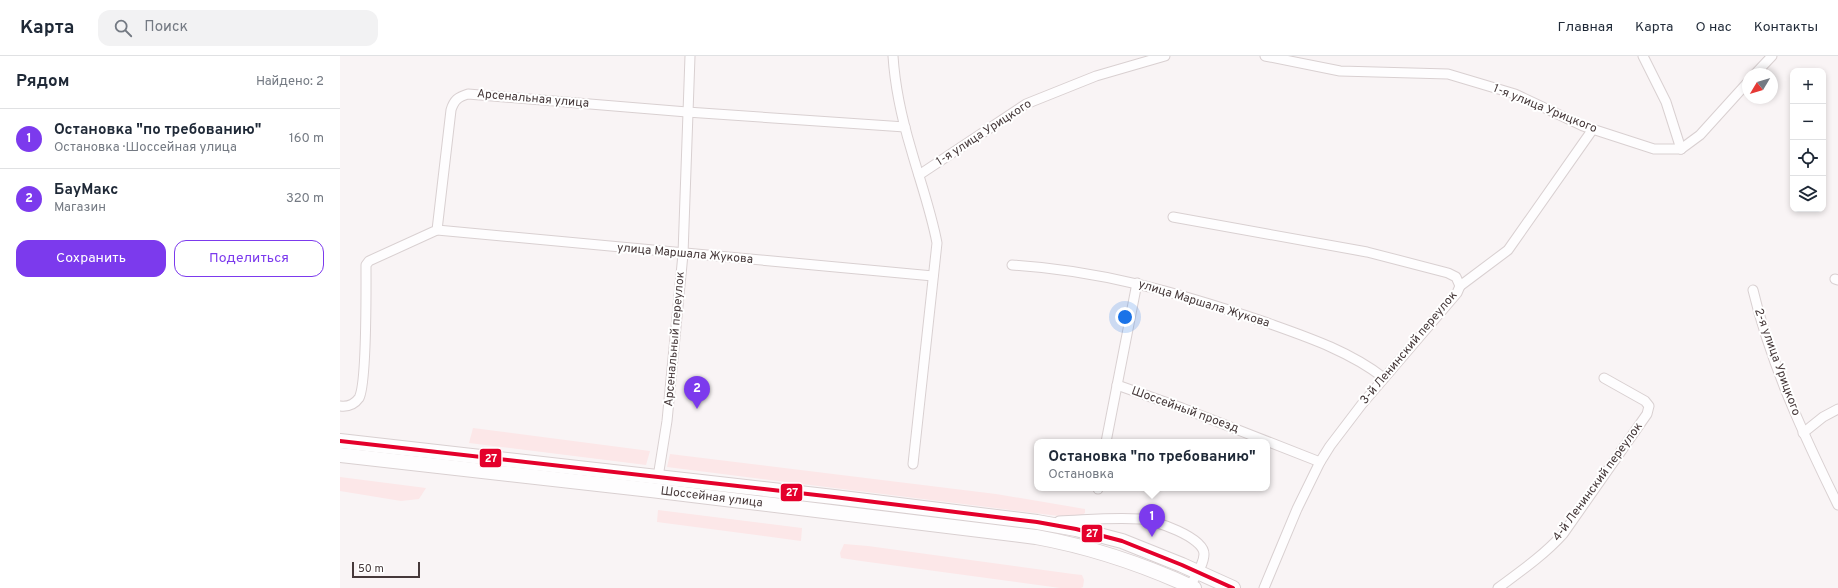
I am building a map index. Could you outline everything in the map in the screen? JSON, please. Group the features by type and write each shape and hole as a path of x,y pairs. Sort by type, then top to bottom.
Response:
{"main road":[{"name":"Шоссейная улица","path":"340,441 1037,522 1076,529 1122,541 1233,588"},
{"name":"Шоссейная улица","path":"340,455 659,491 1036,537 1072,544 1113,555 1191,587"}],"street":[{"name":"Арсенальный переулок","path":"658,477 667,421 683,254 687,186 687,112 690,56"},
{"path":"893,56 898,95 919,175 933,219 937,243 913,464"},
{"name":"1-я улица Урицкого","path":"919,175 1026,104 1096,76 1165,56"},
{"name":"1-я улица Урицкого","path":"1265,56 1340,71 1448,74 1515,94 1583,126 1654,149 1681,148"},
{"path":"1643,56 1666,102 1681,148 1700,135 1742,89"},
{"path":"1761,68 1772,56"},
{"name":"Арсенальная улица","path":"437,230 451,110 459,97 468,94 906,128"},
{"path":"1460,286 1508,250 1593,129"},
{"name":"3-й Ленинский переулок","path":"1173,217 1366,252 1448,273 1456,277 1460,286 1457,293 1384,378 1320,462 1297,509 1264,588"},
{"path":"340,406 349,406 354,403 361,392 364,367 366,265 369,261 437,230"},
{"name":"улица Маршала Жукова","path":"437,230 933,276"},
{"name":"улица Маршала Жукова","path":"1012,265 1074,270 1136,283 1230,310 1315,339 1364,363 1384,378"},
{"path":"1107,439 1136,283"},
{"name":"2-я улица Урицкого","path":"1752,290 1762,327 1803,433 1838,505"},
{"name":"4-й Ленинский переулок","path":"1498,588 1539,558 1563,534 1647,414 1649,406 1645,401 1604,378"},
{"name":"Шоссейный проезд","path":"1117,385 1182,408 1261,439"},
{"name":"2-я улица Урицкого","path":"1803,433 1823,417 1838,409"},
{"name":"Шоссейный проезд","path":"1270,442 1320,462"},
{"path":"1037,522 1131,519 1150,522 1188,536 1200,544 1204,553 1203,560 1191,587"}],"shaded area":[{"path":"473,428 650,451 646,465 469,443"},
{"path":"670,454 996,494 1085,509 1085,513 1079,517 1067,517 667,467"},
{"path":"340,477 426,488 419,499 401,501 340,491"},
{"path":"658,510 802,528 801,541 657,522"},
{"path":"844,544 1082,575 1084,580 1083,587 1060,588 841,558 840,553"}],"transit line":[{"name":"27","path":"340,441 834,497 1037,522 1076,529 1122,541 1182,565 1233,588"}],"place":[{"name":"БауМакс","path":"697,409"},
{"name":"Остановка \"по требованию\"","path":"1152,537"}]}
